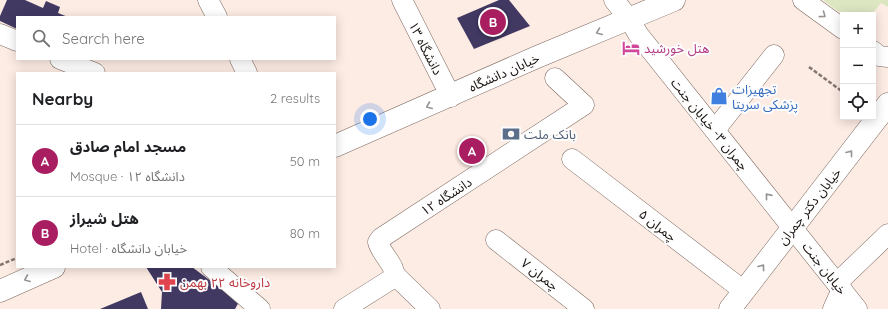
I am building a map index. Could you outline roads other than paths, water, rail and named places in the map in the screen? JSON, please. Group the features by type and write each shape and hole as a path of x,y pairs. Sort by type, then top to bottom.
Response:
{"main road":[{"name":"خیابان دانشگاه","path":"336,146 537,57 630,20 674,0"},
{"name":"خیابان دکتر چمران","path":"730,309 792,227 886,109"},
{"path":"0,290 52,268"}],"street":[{"path":"208,0 216,16"},
{"name":"دانشگاه ۱۳","path":"402,0 450,96"},
{"name":"چمران ۳- خیابان جنت","path":"614,0 630,20 638,34 792,227"},
{"path":"803,0 840,27"},
{"path":"0,34 16,41"},
{"path":"876,54 879,56 888,57"},
{"path":"714,130 774,55"},
{"path":"62,60 92,72"},
{"path":"240,60 246,72"},
{"name":"دانشگاه ۱۲","path":"395,275 394,270 379,248 378,242 381,238 584,105 555,78"},
{"name":"چمران ۵","path":"572,159 744,291"},
{"name":"خیابان جنت","path":"792,227 857,309"},
{"path":"833,309 839,286 888,234"},
{"name":"چمران ۷","path":"496,240 584,309"},
{"path":"212,268 254,307"},
{"path":"344,309 393,278 395,275 430,309"}],"place":[{"name":"هتل شیراز","path":"493,22"},
{"name":"هتل خورشید","path":"631,48"},
{"name":"تجهیزات پزشکی سریتا","path":"719,96"},
{"name":"بانک ملت","path":"511,134"},
{"name":"مسجد امام صادق","path":"472,151"},
{"name":"داروخانه ۲۲ بهمن","path":"167,282"}]}
